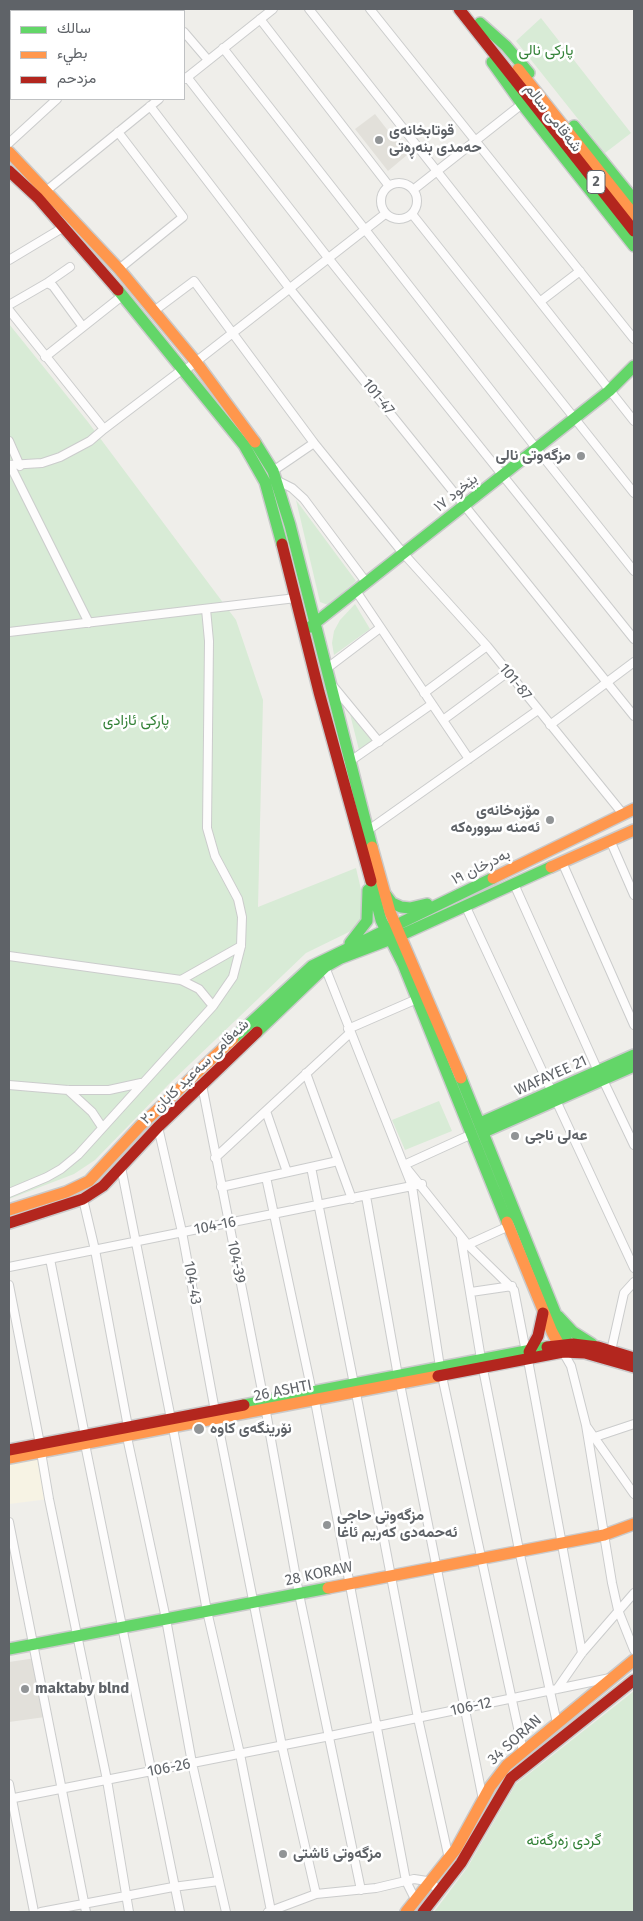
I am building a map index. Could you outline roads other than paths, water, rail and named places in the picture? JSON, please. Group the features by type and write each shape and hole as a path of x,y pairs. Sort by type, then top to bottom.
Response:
{"main road":[{"name":"شەقامی سالم","path":"458,9 506,46 634,200"},
{"name":"شەقامی سالم","path":"469,9 496,70 634,246"},
{"name":"شەقامی سالم","path":"477,25 634,216"},
{"name":"شەقامی سالم","path":"477,25 634,231"},
{"path":"11,157 42,195 64,227 244,445 259,468 272,502 304,632 366,864 403,964 509,1226 565,1349"},
{"path":"9,171 42,195 119,269 196,362 253,439 276,476 315,623 366,831 383,888 392,932 415,968"},
{"path":"9,183 42,195"},
{"name":"بێخود ١٧","path":"304,632 630,375 634,366"},
{"name":"بەدرخان ١٩","path":"392,932 446,900 634,809"},
{"name":"بەدرخان ١٩","path":"392,932 419,926 634,830"},
{"path":"344,953 364,928 368,918 366,864"},
{"path":"383,888 392,903 406,908 446,900"},
{"path":"419,926 408,938 415,968 482,1127 548,1310 573,1332 598,1347 611,1351 632,1365"},
{"name":"شەقامی سەعید کابان ٢٠","path":"9,1210 66,1192 88,1181 141,1125 312,966 392,932"},
{"path":"344,953 383,949 403,964"},
{"name":"شەقامی سەعید کابان ٢٠","path":"9,1223 83,1199 103,1186 202,1085 325,968 344,953"},
{"name":"WAFAYEE 21","path":"601,1076 634,1055"},
{"name":"WAFAYEE 21","path":"482,1127 601,1076 634,1066"},
{"path":"527,1355 538,1336 548,1310"},
{"path":"565,1349 598,1347"},
{"path":"565,1349 632,1365"},
{"name":"26 ASHTI","path":"9,1450 41,1448 565,1349"},
{"name":"26 ASHTI","path":"9,1458 41,1448"},
{"name":"28 KORAW","path":"9,1649 604,1534 634,1524"},
{"name":"34 SORAN","path":"406,1912 449,1859 498,1774 522,1751 634,1660"},
{"name":"34 SORAN","path":"424,1912 461,1863 511,1778 634,1680"}],"street":[{"path":"272,9 186,78 634,640"},
{"path":"309,9 439,171 634,421"},
{"path":"370,9 634,339"},
{"path":"260,19 389,186"},
{"path":"185,33 208,60"},
{"path":"223,48 634,571"},
{"path":"9,143 56,100"},
{"path":"42,195 158,100"},
{"path":"413,190 522,104"},
{"name":"101-47","path":"150,106 290,289 608,681 634,716"},
{"path":"118,132 183,217 119,269"},
{"path":"399,183 413,190 417,200 412,214 401,219 385,214 380,199 389,186 399,183"},
{"path":"9,465 20,466 42,463 60,457 90,441 233,334 385,214"},
{"path":"412,214 634,493"},
{"path":"9,260 64,227"},
{"path":"9,305 70,267"},
{"path":"541,301 580,270"},
{"name":"101-87","path":"154,311 194,281 314,443 403,553 487,646 623,814"},
{"path":"47,283 54,286 83,327"},
{"path":"45,357 122,296"},
{"path":"9,310 104,429"},
{"path":"9,442 20,466"},
{"path":"314,443 276,476 304,499 366,582"},
{"path":"9,465 89,623"},
{"path":"356,591 469,759"},
{"path":"9,632 296,598"},
{"path":"9,1193 29,1186 61,1169 78,1154 213,1006 233,977 241,946 242,928 238,899 215,856 207,828 209,642 206,609"},
{"path":"326,668 380,628"},
{"path":"424,693 487,646"},
{"path":"550,724 634,662"},
{"path":"443,720 508,672"},
{"path":"329,681 379,742"},
{"path":"349,762 432,704"},
{"path":"366,831 538,710"},
{"path":"610,840 634,895"},
{"path":"562,862 634,1025"},
{"path":"514,884 634,1145"},
{"path":"465,905 634,1268"},
{"path":"181,980 241,946"},
{"path":"9,956 181,980 199,989 213,1006"},
{"path":"325,968 411,1183 441,1372 483,1558 522,1751"},
{"path":"215,1158 349,1031 417,999"},
{"path":"306,1073 352,1198"},
{"path":"9,1085 68,1090 109,1090 143,1082"},
{"name":"104-39","path":"202,1085 265,1406 299,1594 361,1890"},
{"path":"68,1090 92,1112 102,1127"},
{"path":"266,1111 287,1172"},
{"name":"104-43","path":"158,1128 182,1232 252,1602 282,1746 316,1894"},
{"path":"404,1165 472,1134"},
{"path":"221,1188 338,1160"},
{"path":"404,1165 422,1184 461,1235 466,1246 482,1364 519,1550 557,1723"},
{"path":"121,1167 208,1611 240,1754 269,1912 316,1894 361,1890 419,1879 431,1883 441,1891"},
{"path":"311,1167 392,1575 418,1718 449,1859"},
{"path":"266,1177 313,1396 406,1881 416,1901"},
{"name":"104-16","path":"9,1267 366,1196 411,1183 422,1184"},
{"path":"366,1196 399,1380 483,1800"},
{"path":"83,1199 166,1619 192,1763 226,1912"},
{"path":"466,1246 509,1226"},
{"path":"466,1246 512,1286 527,1355 582,1653"},
{"path":"50,1258 122,1628 180,1912"},
{"path":"611,1351 629,1292 634,1282"},
{"path":"9,1286 41,1448 49,1499 79,1636 107,1780 129,1912"},
{"path":"471,1292 512,1286"},
{"path":"565,1349 586,1425 618,1610 634,1650"},
{"path":"595,1437 634,1424"},
{"path":"586,1425 634,1494"},
{"path":"9,1522 86,1908"},
{"path":"557,1689 582,1653 634,1593"},
{"name":"106-12","path":"330,1736 611,1678"},
{"name":"106-26","path":"10,1799 330,1736"},
{"path":"9,1784 10,1799 34,1912"},
{"path":"41,1912 86,1908 126,1896 219,1881"}],"place":[{"name":"قوتابخانەی حەمدی بنەڕەتی","path":"379,140"},
{"name":"مزگەوتی نالی","path":"581,456"},
{"name":"مۆزەخانەی ئەمنە سوورەکە","path":"550,820"},
{"name":"عەلی ناجی","path":"515,1136"},
{"name":"نۆرینگەی کاوە","path":"199,1429"},
{"name":"مزگەوتی حاجی ئەحمەدی کەریم ئاغا","path":"327,1525"},
{"name":"maktaby blnd","path":"25,1689"},
{"name":"مزگەوتی ئاشتی","path":"283,1854"}],"park label":[{"name":"پارکی نالی","path":"546,51"},
{"name":"پارکی ئازادی","path":"136,721"},
{"name":"گردی زەرگەتە","path":"564,1841"}]}
